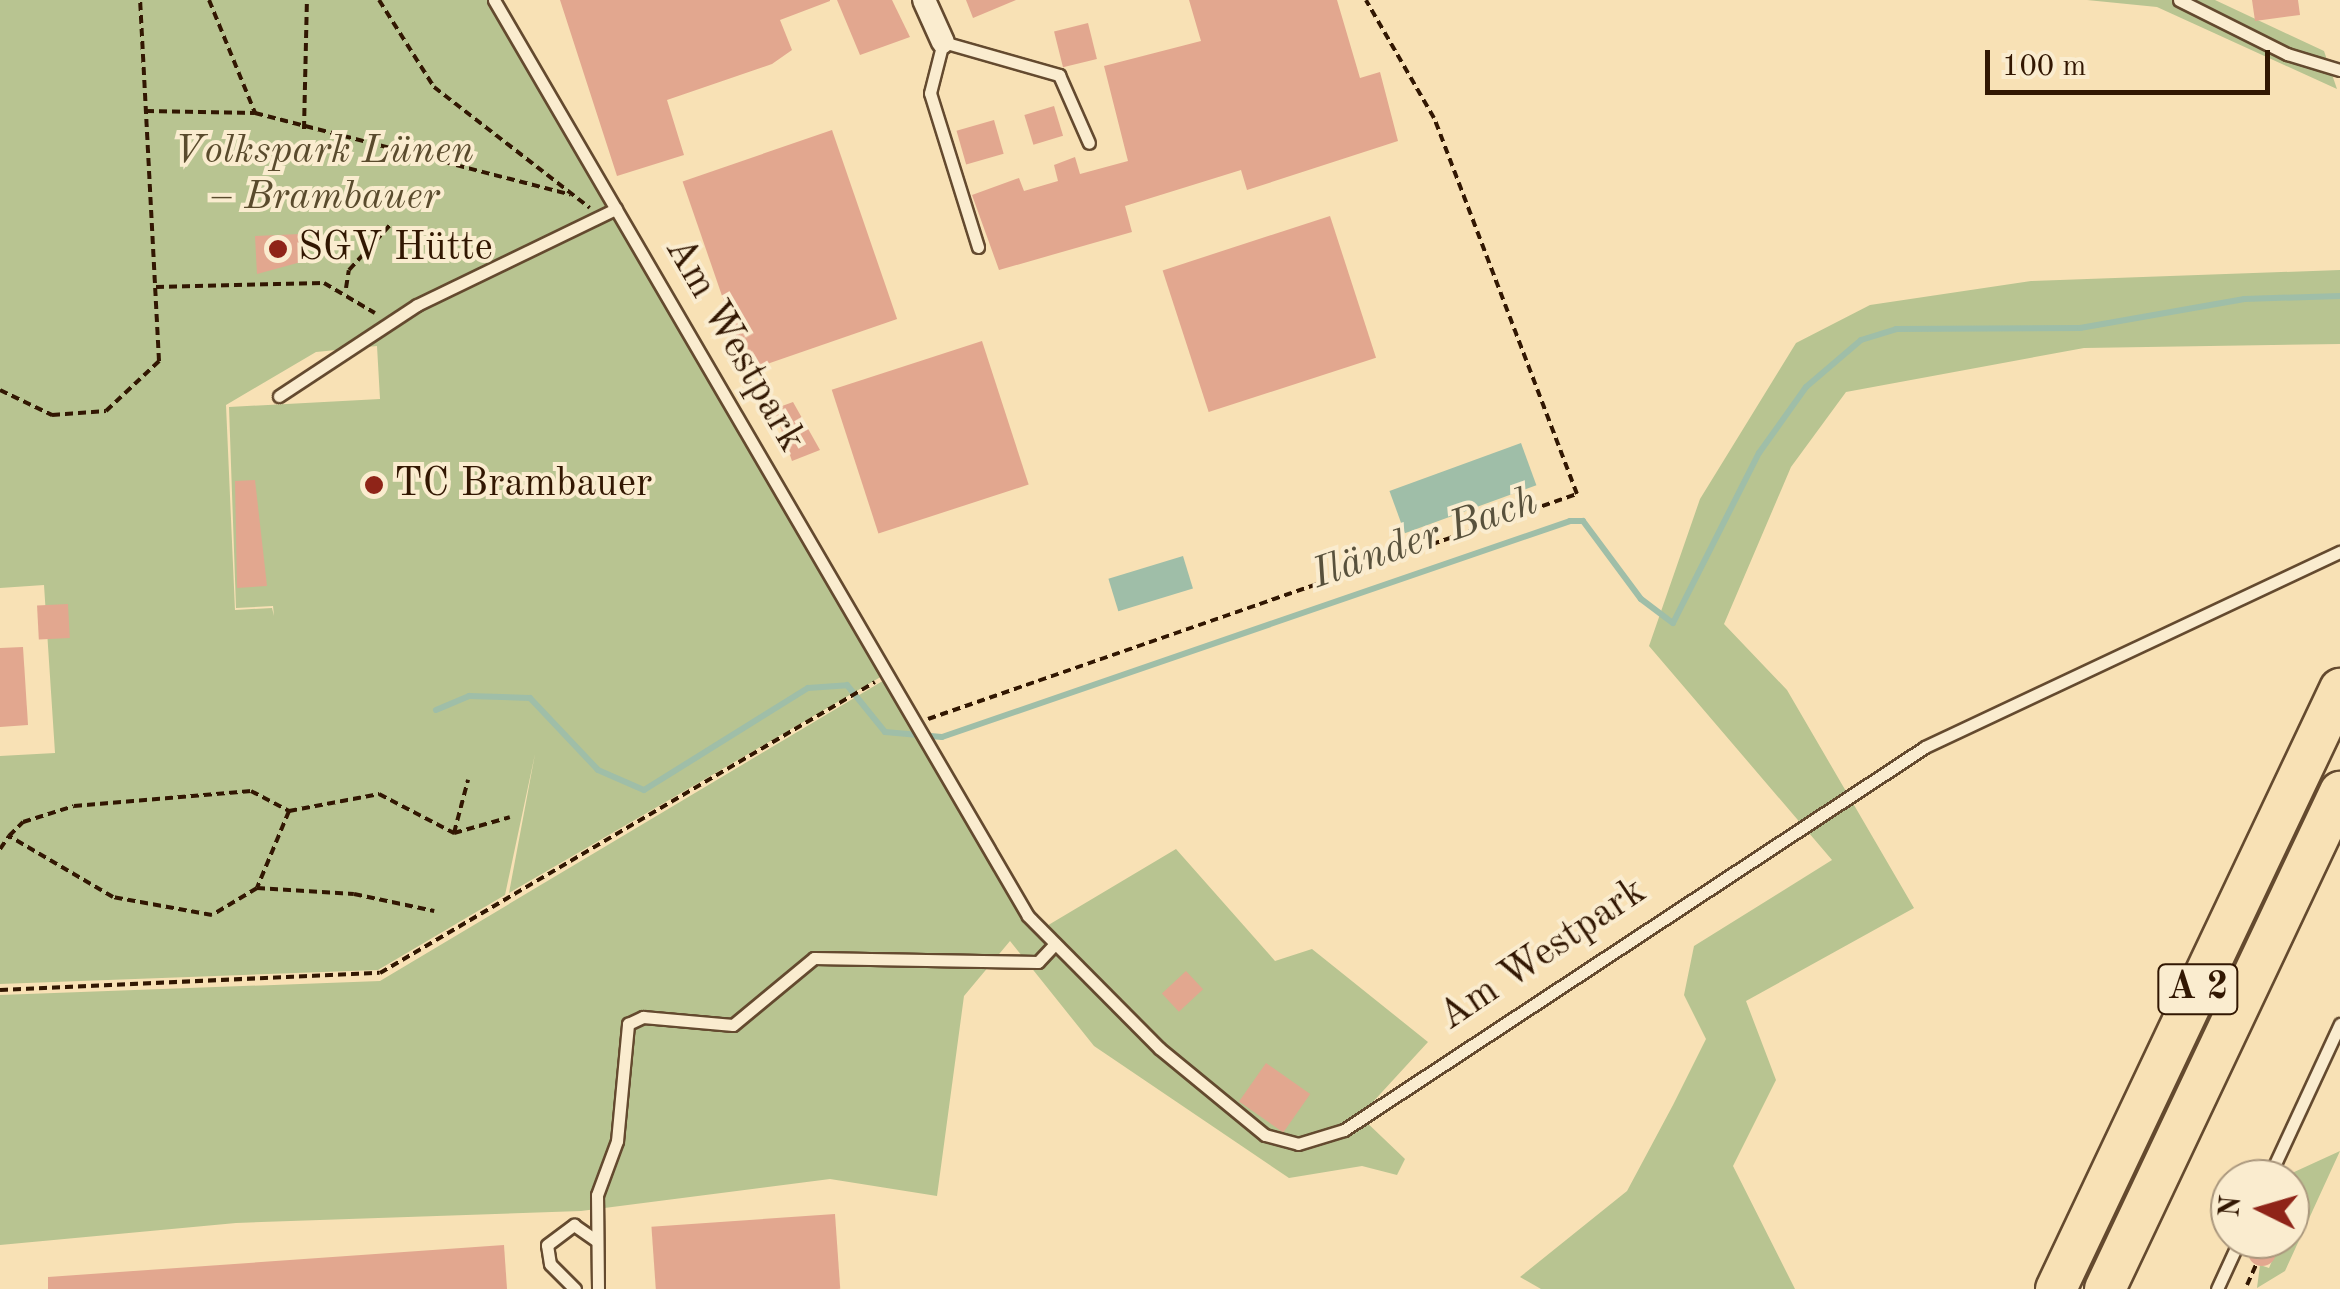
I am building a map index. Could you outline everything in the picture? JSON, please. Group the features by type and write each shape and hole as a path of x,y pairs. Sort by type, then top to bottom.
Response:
{"highway":[{"name":"A 2","path":"2056,1289 2340,689"},
{"name":"A 2","path":"2105,1289 2340,792"}],"street":[{"path":"924,0 943,42"}],"lane":[{"name":"Am Westpark","path":"494,0 1028,916 1211,1096 1265,1135 1298,1144 1344,1130 1925,747 2340,552"},
{"path":"2179,0 2287,54 2340,70"},
{"path":"978,246 930,92 943,42 976,44 1059,75 1089,144"},
{"path":"279,396 384,325 616,209"},
{"path":"598,1289 597,1195 623,1108 628,1024 643,1017 733,1025 814,958 1038,962 1055,944"},
{"path":"2277,1159 2340,1024"},
{"path":"575,1289 550,1264 547,1245 574,1225 598,1242"},
{"path":"2217,1289 2231,1259"}],"path":[{"path":"0,390 52,415 106,410 130,396 159,361 140,0"},
{"path":"209,0 255,113"},
{"path":"304,130 307,0"},
{"path":"378,0 434,87 602,216"},
{"path":"918,724 1577,494 1446,149 1366,0"},
{"path":"146,111 255,113 304,130 571,195"},
{"path":"346,288 350,270 391,224"},
{"path":"156,287 292,280 346,288 384,325"},
{"path":"0,990 380,973 888,675"},
{"path":"454,833 468,780"},
{"path":"0,849 9,836 74,806 250,791 289,812 379,794 454,833 510,816"},
{"path":"257,888 289,812"},
{"path":"9,836 113,898 176,912 212,915 257,888 354,894 434,911"},
{"path":"2247,1284 2256,1263"}],"green space":[{"name":"Volkspark Lünen – Brambauer","path":"0,0 495,0 884,675 509,893 535,754 505,895 378,970 0,984 0,756 55,753 44,585 0,588","holes":["377,346 380,399 229,407 236,608 273,606 274,616 272,608 235,610 226,405 316,352"]},
{"path":"2087,0 2215,0 2324,51 2337,89 2157,7"},
{"path":"2340,270 2340,344 2084,348 1846,392 1791,467 1724,624 1787,690 1914,908 1746,1001 1776,1080 1733,1166 1795,1289 1541,1289 1520,1277 1627,1191 1673,1105 1706,1039 1684,995 1694,946 1832,860 1649,646 1700,499 1796,343 1870,305 2031,281"},
{"path":"886,679 1040,930 1176,849 1275,961 1312,949 1428,1042 1360,1116 1405,1159 1397,1175 1362,1166 1289,1178 1094,1046 1010,941 964,996 937,1196 830,1179 581,1211 236,1223 0,1245 0,995 380,981"},
{"path":"2340,1151 2310,1216 2310,1165"},
{"path":"2273,1259 2290,1259 2285,1271 2257,1288 2260,1265 2269,1268"}],"shaded area":[{"path":"1521,443 1536,485 1405,533 1389,491"},
{"path":"1183,556 1193,589 1118,611 1108,579"}],"building":[{"path":"560,0 830,1 780,20 792,50 772,64 667,100 684,155 617,176"},
{"path":"837,0 892,0 910,37 860,55"},
{"path":"966,0 1016,0 973,18"},
{"path":"1189,0 1337,0 1360,78 1380,72 1398,141 1247,190 1241,170 1125,206 1132,232 999,270 972,195 1019,178 1024,191 1058,181 1054,165 1075,157 1080,174 1128,161 1104,66 1201,41"},
{"path":"2252,0 2298,0 2300,15 2255,21"},
{"path":"1088,23 1097,59 1063,67 1054,31"},
{"path":"1054,106 1063,136 1033,145 1024,115"},
{"path":"994,120 1004,154 966,164 957,131"},
{"path":"832,130 897,319 748,371 683,181"},
{"path":"1330,216 1376,358 1209,412 1163,270"},
{"name":"SGV Hütte","path":"300,234 301,262 257,274 255,236"},
{"path":"982,341 1029,485 878,533 832,390"},
{"path":"793,402 820,450 792,461 774,409"},
{"path":"255,480 267,586 237,588 235,481"},
{"path":"68,604 70,638 39,640 37,606"},
{"path":"23,647 28,725 0,727 0,648"},
{"path":"1186,971 1203,989 1179,1012 1162,994"},
{"path":"1266,1063 1310,1094 1283,1132 1239,1102"},
{"path":"835,1214 840,1289 656,1289 651,1227"},
{"path":"504,1245 507,1289 48,1289 48,1277"},
{"path":"2250,1259 2274,1259 2262,1266"}],"waterway":[{"name":"Iländer Bach","path":"436,710 469,696 530,698 598,770 644,790 808,688 847,685 885,732 942,737 1570,521 1583,521 1641,599 1673,623 1759,453 1806,387 1861,340 1896,329 2080,328 2244,299 2340,296"}],"place":[{"name":"SGV Hütte","path":"278,249"},
{"name":"TC Brambauer","path":"374,485"}]}
